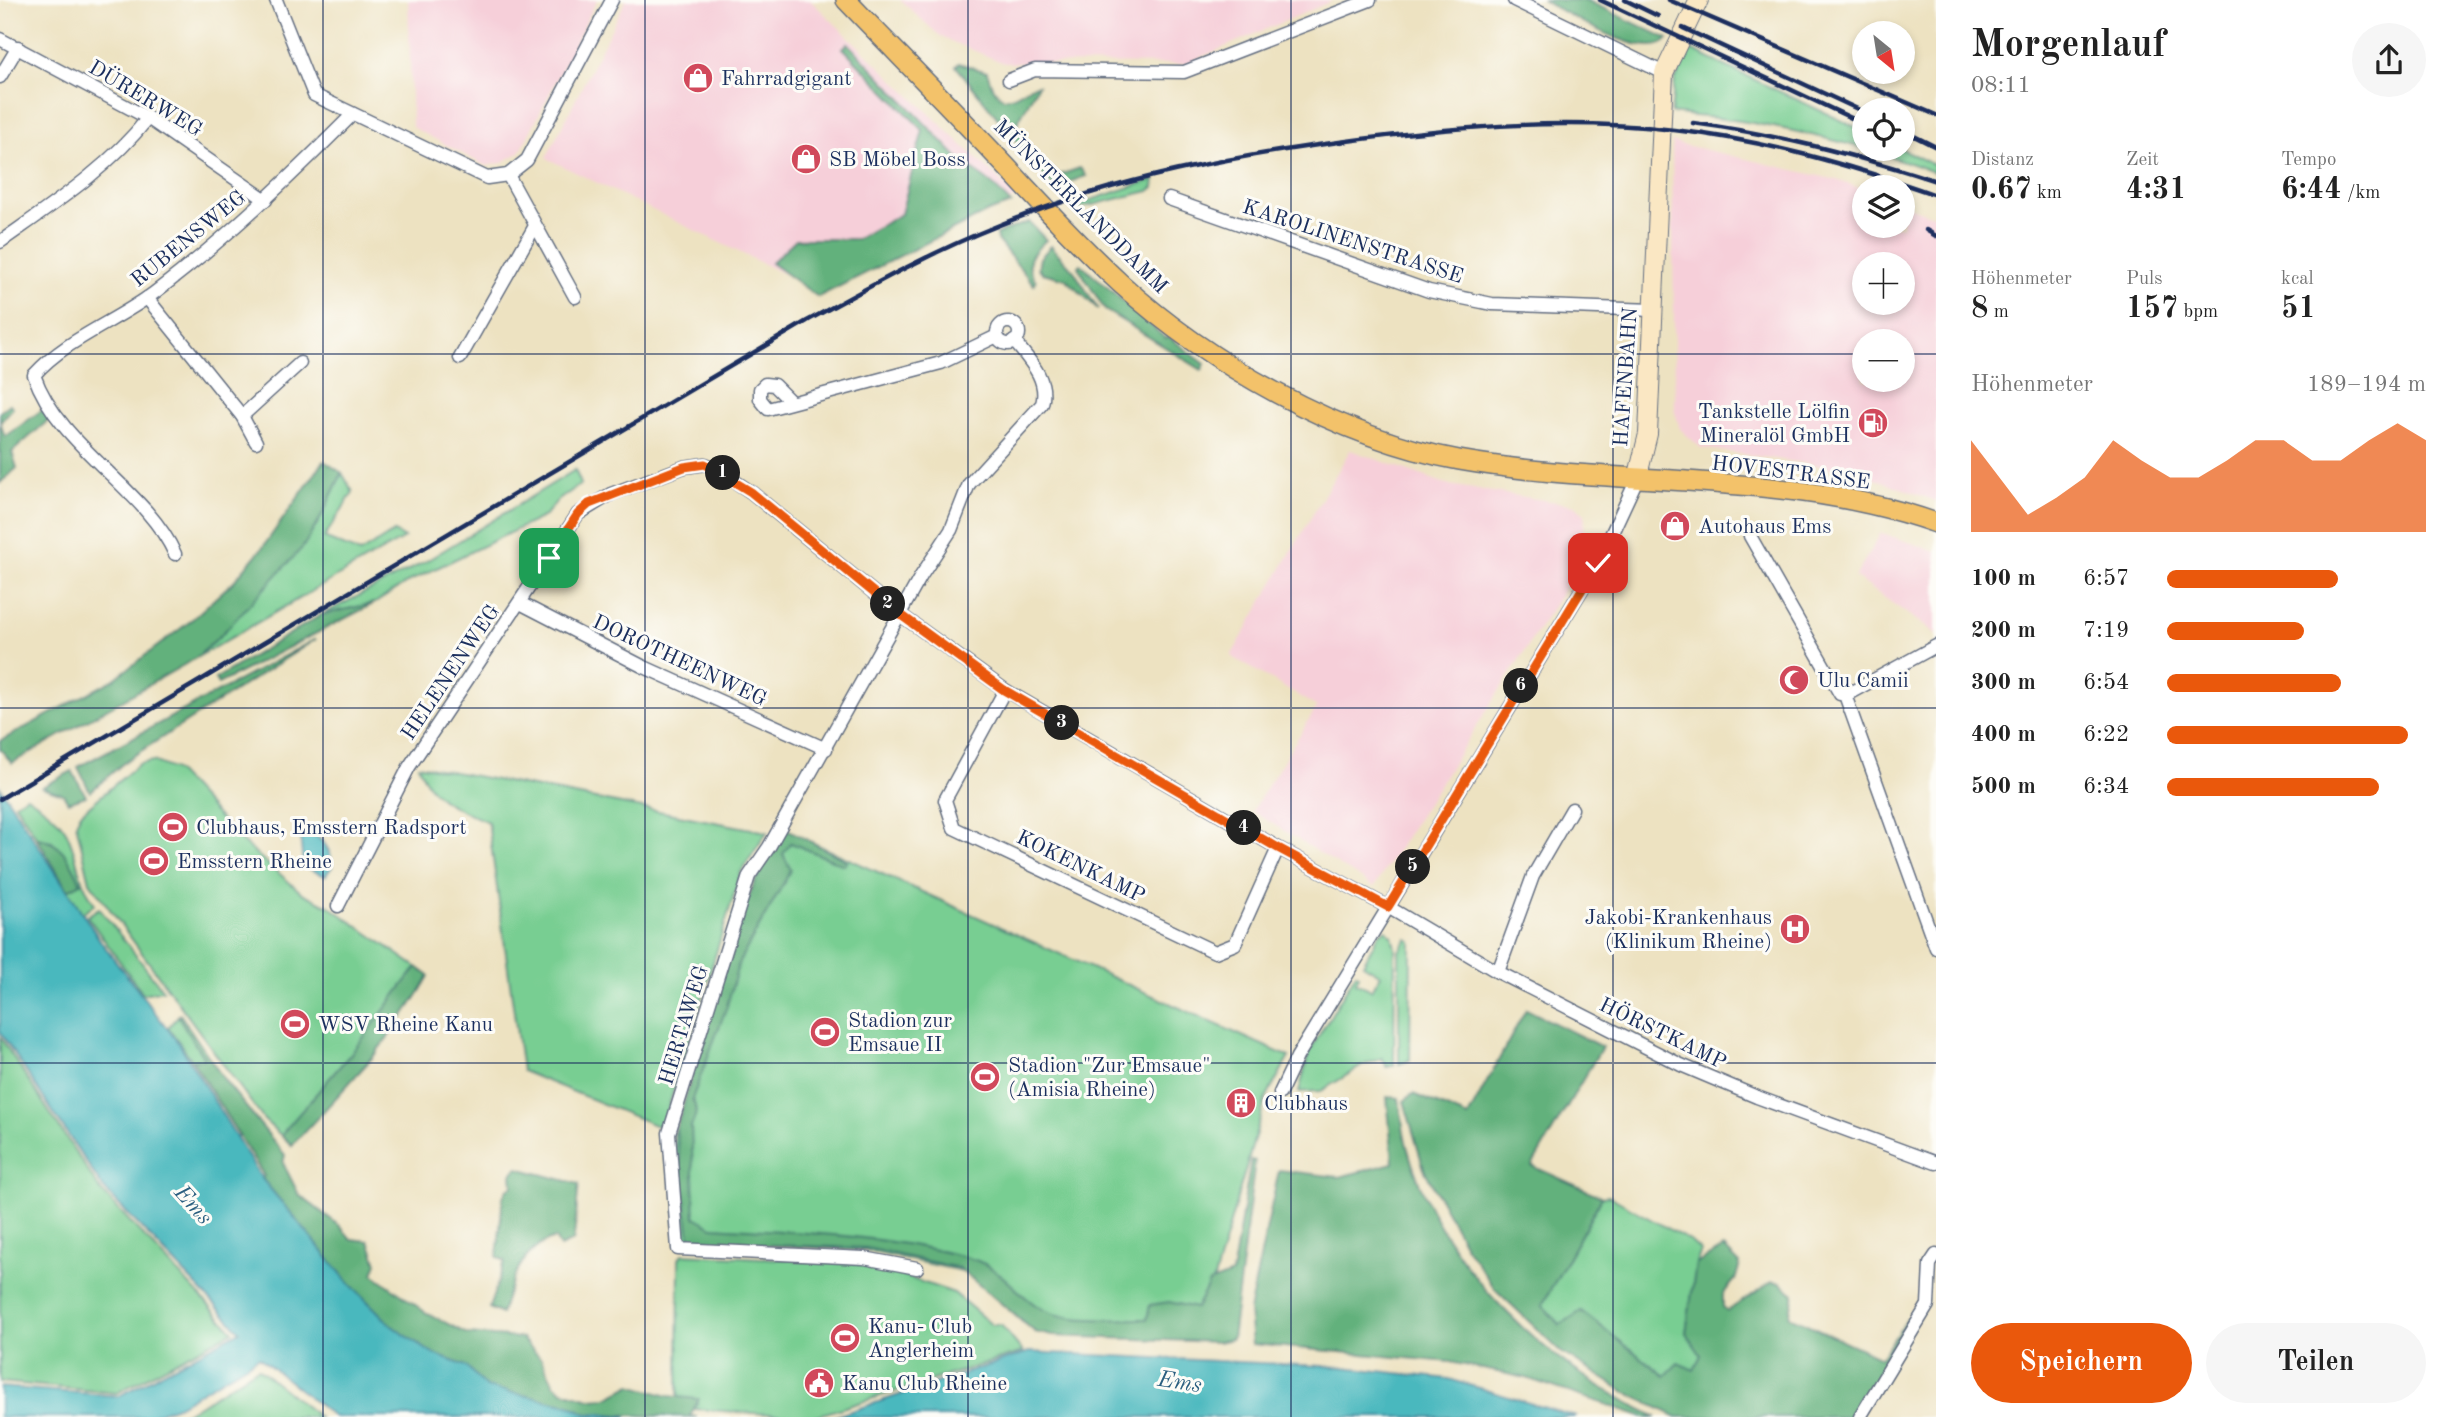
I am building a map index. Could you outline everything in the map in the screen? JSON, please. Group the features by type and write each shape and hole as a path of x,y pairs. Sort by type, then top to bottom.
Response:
{"main road":[{"name":"MÜNSTERLANDDAMM","path":"846,0 1120,283 1211,353 1263,384 1325,415 1422,451 1459,460 1533,470 1637,479"},
{"name":"HOVESTRASSE","path":"1637,479 1830,495 1889,507 1936,523"}],"street":[{"path":"276,0 314,95 487,178 508,175 527,160 611,0"},
{"path":"1009,80 1035,70 1184,72 1370,0"},
{"path":"1514,0 1664,73"},
{"name":"HAFENBAHN","path":"1388,907 1598,563 1637,479 1648,434 1664,73 1699,0"},
{"name":"DÜRERWEG","path":"0,39 148,118 267,200"},
{"path":"0,77 18,47"},
{"name":"RUBENSWEG","path":"175,554 166,533 106,472 43,399 34,375 48,359 147,299 215,247 354,114"},
{"path":"0,242 63,197 131,139 148,118"},
{"path":"508,175 575,297"},
{"name":"KAROLINENSTRASSE","path":"1169,199 1429,291 1492,304 1653,310"},
{"path":"460,358 535,226"},
{"path":"147,299 242,416 256,442"},
{"name":"HERTAWEG","path":"791,402 941,362 997,335 1004,344 1014,341 1041,377 1044,395 1042,404 969,484 951,530 921,576 826,749 749,876 669,1133 678,1249 864,1258 917,1268"},
{"path":"242,416 300,363"},
{"name":"HÖRSTKAMP","path":"705,464 751,492 901,615 1004,690 1278,848 1388,907 1498,972 1707,1077 1936,1163"},
{"name":"HELENENWEG","path":"338,906 409,767 578,514 589,504 684,467 705,464"},
{"path":"1750,536 1842,695 1936,948"},
{"name":"DOROTHEENWEG","path":"520,603 642,666 826,749"},
{"path":"1842,695 1936,646"},
{"name":"KOKENKAMP","path":"1004,690 945,800 954,828 1215,952 1235,944 1278,848"},
{"path":"1498,972 1533,876 1572,809"},
{"path":"1280,1093 1297,1057 1388,907"},
{"path":"1860,1417 1928,1305 1930,1264 1936,1255"}],"shaded area":[{"path":"408,0 597,0 520,152 502,163 486,166 412,127"},
{"path":"626,0 810,0 1017,197 821,292 546,158"},
{"path":"900,0 1332,1 1185,64 1004,63 941,37"},
{"path":"1672,142 1852,185 1852,238 1915,238 1915,209 1936,216 1936,501 1882,481 1816,465 1701,448 1680,429 1675,412"},
{"path":"1350,450 1449,485 1575,505 1585,514 1584,535 1563,591 1374,887 1252,811 1317,707 1231,656"},
{"path":"1881,533 1936,551 1936,634 1855,577"}],"green space":[{"path":"1542,0 1586,0 1668,39 1658,45 1643,46 1625,41 1606,34"},
{"path":"848,43 958,158 992,184 1011,204 988,212 818,297 771,263 796,239 857,239 901,214 923,130 843,48"},
{"path":"1691,50 1852,125 1852,146 1752,123 1671,113 1675,80"},
{"path":"959,63 987,72 993,89 1003,98 1038,85 1014,129 1047,166 1060,175 1080,168 1086,176 1056,187 1049,182 956,66"},
{"path":"1915,156 1936,166 1936,173 1902,161 1915,161"},
{"path":"1155,179 1154,187 1149,191 1076,209 1073,206"},
{"path":"1029,222 1046,240 1030,259 1030,269 1036,281 1034,285 997,240 996,234"},
{"path":"1051,246 1074,271 1098,309 1066,279 1043,273 1038,268 1040,258"},
{"path":"1081,264 1165,338 1169,337 1205,364 1202,370 1105,310 1078,267"},
{"path":"10,404 13,408 0,422 0,412"},
{"path":"42,410 50,419 12,452 17,468 0,483 0,422 5,437"},
{"path":"324,461 342,473 320,519 303,547 223,633 196,658 12,763 0,749 0,741 113,680 188,623 234,581 263,547"},
{"path":"575,470 581,484 556,502 545,516 410,581 375,603 321,615 423,563"},
{"path":"342,473 353,492 324,538 360,553 394,532 404,538 196,658 223,633 320,519"},
{"path":"375,603 218,684 215,679 321,615"},
{"path":"316,639 127,760 90,792 78,767"},
{"name":"WSV Rheine Kanu","path":"153,761 175,770 241,841 302,893 329,906 429,976 373,1057 292,1145 264,1120 90,882 76,823 81,813 139,764"},
{"path":"418,765 767,832 741,872 662,1128 522,1071 488,822 446,802 430,787"},
{"path":"72,771 86,796 68,802 63,794 42,787"},
{"path":"27,796 55,817 67,833 81,877 95,904 82,913 68,890 80,882 52,841 37,838 15,803"},
{"path":"787,829 847,861 844,865 791,843 783,854 791,870 739,962 727,1006 692,1099 696,1110 691,1126 695,1217 713,1227 843,1236 940,1251 991,1267 1028,1300 1049,1312 1090,1319 1147,1319 1150,1305 1169,1302 1196,1308 1209,1283 1232,1274 1251,1160 1255,1161 1232,1339 1218,1342 1052,1336 1035,1332 959,1268 866,1248 697,1243 690,1239 676,1129 731,946 754,883"},
{"name":"Stadion \"Zur Emsaue\" (Amisia Rheine)","path":"789,832 1289,1057 1266,1098 1199,1331 1029,1328 967,1272 867,1251 679,1240 674,1134 758,881"},
{"path":"37,838 54,844 65,853 81,883 68,890"},
{"path":"99,908 163,990 143,994 87,916"},
{"path":"1385,930 1392,935 1395,948 1394,1065 1387,1067 1382,1058 1362,1066 1321,1091 1299,1092 1309,1052 1356,973 1359,975 1356,982 1371,990 1381,975 1363,964 1379,934"},
{"path":"1407,939 1411,941 1410,1060 1399,1064 1399,951"},
{"path":"417,967 429,976 400,1022 348,1085 292,1145 282,1136 285,1130 353,1051"},
{"path":"1526,1009 1602,1047 1532,1166 1602,1197 1542,1305 1560,1325 1581,1311 1665,1376 1678,1363 1694,1370 1701,1355 1686,1333 1696,1264 1724,1248 1740,1264 1735,1280 1723,1294 1723,1307 1727,1311 1772,1282 1780,1283 1794,1294 1789,1316 1881,1358 1907,1319 1914,1320 1854,1417 1677,1417 1627,1393 1561,1352 1495,1289 1464,1244 1424,1169 1404,1101 1413,1094 1468,1117"},
{"path":"180,1014 225,1081 285,1155 283,1163 299,1195 340,1226 351,1239 369,1241 377,1263 373,1274 425,1312 467,1334 521,1338 541,1358 554,1384 563,1391 590,1399 607,1398 631,1385 668,1396 699,1399 690,1416 697,1417 587,1414 569,1405 486,1387 466,1366 433,1354 392,1326 349,1283 262,1179 264,1176 192,1060 204,1059 178,1016"},
{"path":"178,1016 205,1059 192,1060 168,1027"},
{"path":"0,1037 101,1191 233,1331 117,1393 0,1382"},
{"path":"1387,1097 1399,1098 1407,1146 1422,1190 1444,1232 1471,1271 1502,1308 1538,1341 1576,1370 1616,1396 1657,1417 1644,1417 1526,1378 1450,1362 1252,1344 1249,1311 1279,1170 1339,1177 1393,1163"},
{"path":"517,1168 579,1184 575,1227 573,1241 560,1247 555,1238 543,1243 526,1258 514,1278 501,1314 489,1308 505,1261 497,1257 503,1197 507,1189 513,1186 512,1174"},
{"path":"1609,1196 1690,1241 1701,1251 1696,1264 1686,1333 1701,1355 1694,1371 1665,1376 1582,1312 1560,1325 1542,1305 1602,1197"},
{"name":"Kanu- Club Anglerheim","path":"682,1254 865,1263 954,1293 992,1325 1001,1325 1023,1352 813,1417 678,1408 679,1259"},
{"path":"258,1368 319,1417 177,1417 181,1416"}],"water":[{"name":"Ems","path":"0,787 102,943 180,1045 262,1179 349,1283 392,1326 433,1354 466,1366 486,1387 569,1405 587,1414 627,1417 334,1417 259,1357 179,1405 147,1417 0,1417 0,1387 119,1396 240,1331 104,1189 0,1032"},
{"path":"307,831 322,841 330,855 332,867 325,876 303,866 300,835"},
{"name":"Ems","path":"1029,1352 1343,1367 1449,1379 1576,1417 833,1417"}],"railway":[{"path":"1600,0 1852,118"},
{"path":"1625,0 1658,16"},
{"path":"1669,0 1936,115"},
{"path":"1683,28 1852,106"},
{"path":"1693,123 1816,146 1936,181"},
{"path":"0,799 807,321 948,247 1041,209 1086,194 1176,170 1315,145 1440,130 1557,124 1635,126 1741,140 1839,164 1936,195"},
{"path":"1915,136 1936,147"},
{"path":"1926,230 1936,236"}],"place":[{"name":"Fahrradgigant","path":"698,78"},
{"name":"SB Möbel Boss","path":"806,159"},
{"name":"Tankstelle Lölfin Mineralöl GmbH","path":"1873,423"},
{"name":"Autohaus Ems","path":"1675,526"},
{"name":"Ulu Camii","path":"1794,680"},
{"name":"Clubhaus, Emsstern Radsport","path":"173,827"},
{"name":"Emsstern Rheine","path":"154,861"},
{"name":"Jakobi-Krankenhaus (Klinikum Rheine)","path":"1795,929"},
{"name":"WSV Rheine Kanu","path":"295,1024"},
{"name":"Stadion zur Emsaue II","path":"825,1032"},
{"name":"Stadion \"Zur Emsaue\" (Amisia Rheine)","path":"985,1077"},
{"name":"Clubhaus","path":"1241,1103"},
{"name":"Kanu- Club Anglerheim","path":"845,1338"},
{"name":"Kanu Club Rheine","path":"819,1383"}],"route":[{"path":"549,558 578,514 589,504 684,467 696,464 713,467 751,492 901,615 1004,690 1278,848 1388,907 1598,563"}]}
